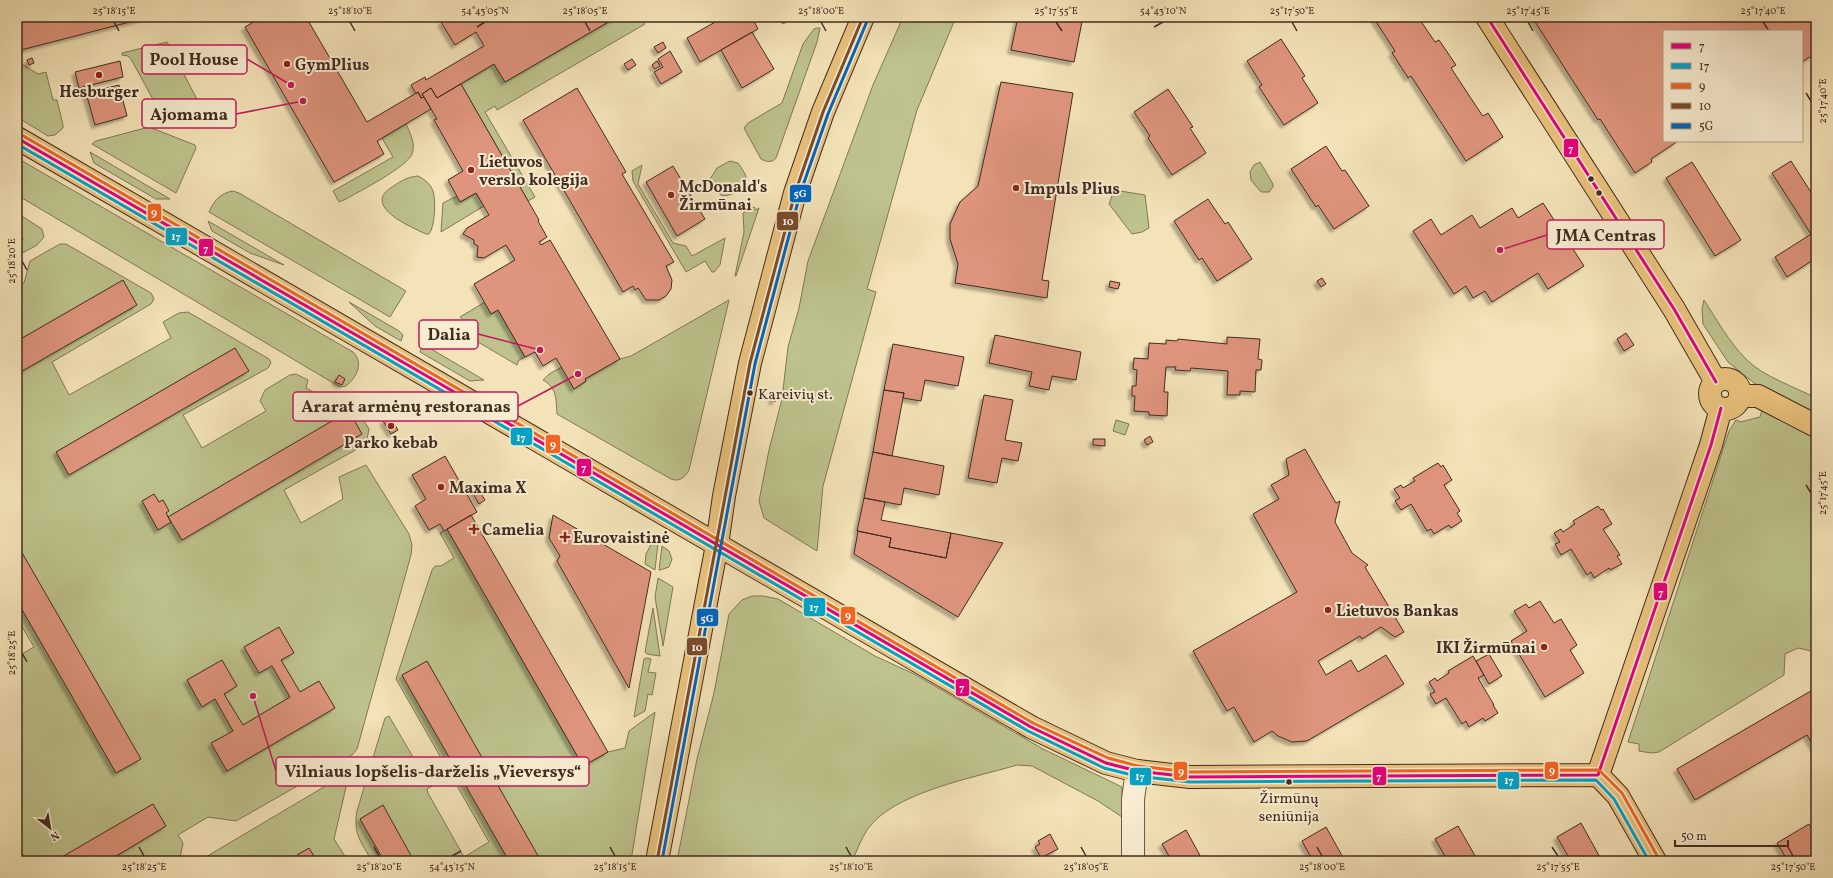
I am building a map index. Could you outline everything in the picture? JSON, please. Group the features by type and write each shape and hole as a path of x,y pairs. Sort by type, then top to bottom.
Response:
{"main road":[{"path":"657,861 750,363 795,193 823,112 863,17"},
{"path":"1487,17 1674,309 1716,382"},
{"path":"17,138 1031,727 1106,763 1136,772 1190,777 1598,775 1618,796 1655,861"},
{"path":"1726,379 1735,382 1741,396 1739,401 1731,408 1721,408 1712,402 1710,391 1716,382 1726,379"},
{"path":"1741,396 1758,396 1816,426"},
{"path":"1598,775 1708,453 1721,408"}],"street":[{"path":"1133,861 1133,799 1136,772"}],"green space":[{"path":"617,17 641,17 645,24 497,110 495,106 485,112 535,197 528,201 461,84 494,64 505,82"},
{"path":"776,17 796,17 783,24"},
{"path":"903,17 956,17 917,110 867,289 876,292 823,486 817,551 764,518 759,501 769,450 782,399 788,347 799,308 808,261 873,85"},
{"path":"820,28 817,42 776,158 771,161 763,160 761,159 744,128 748,123 782,103 803,44 814,29"},
{"path":"167,42 199,103 210,100 213,107 213,118 206,128 155,103 131,59 128,56 122,55 122,53"},
{"path":"17,61 38,74 46,72 53,100 57,100 63,125 63,128 55,135 48,136 17,117"},
{"path":"406,124 413,146 412,154 408,159 393,172 339,202 333,191 393,157 382,138"},
{"path":"149,127 195,145 196,148 176,193 92,144 96,141"},
{"path":"90,152 170,199 156,199 94,163"},
{"path":"17,158 353,352 359,365 356,374 346,386 340,387 17,195"},
{"path":"730,161 738,163 745,175 746,183 745,186 739,191 724,196 718,192 710,179 717,168"},
{"path":"1260,162 1273,184 1273,187 1269,192 1261,192 1251,180 1250,172 1254,165"},
{"path":"642,165 638,184 673,243 686,246 692,256 725,238 720,265 714,272 712,272 705,261 686,272 633,181 632,171"},
{"path":"418,176 429,184 434,195 434,220 429,234 426,234 400,221 385,208 382,201 384,194 392,187 411,177"},
{"path":"1114,190 1145,195 1149,228 1142,232 1132,234 1109,204"},
{"path":"233,191 239,193 406,291 390,317 209,212 218,198 228,192"},
{"path":"476,193 484,206 441,232 443,203 457,196 461,202"},
{"path":"754,207 756,210 759,208 735,276 744,232 743,213"},
{"path":"17,213 42,229 44,237 37,245 17,256"},
{"path":"208,221 284,265 250,253 212,231"},
{"path":"60,244 66,244 151,293 154,299 151,304 52,362 69,395 171,338 163,322 179,313 188,312 269,359 271,363 268,368 183,415 202,448 266,411 260,401 265,390 290,375 296,374 308,380 306,388 330,401 334,394 354,405 369,429 366,444 284,490 301,523 343,499 339,477 366,465 409,534 412,545 411,555 357,749 352,755 236,821 208,817 178,835 183,843 181,853 177,861 27,861 17,845 17,657 34,647 17,618 17,287 24,283 30,261"},
{"path":"729,300 689,470 682,479 671,479 557,414 555,394 548,383 543,380 549,374 562,367 574,388 586,382 585,379 620,359 631,356"},
{"path":"1704,300 1724,331 1746,359 1761,371 1816,398 1816,415 1754,383 1728,362 1703,324 1702,309"},
{"path":"349,302 399,331 403,335 401,341 375,326"},
{"path":"485,302 491,314 498,310 525,357 519,360 517,365 456,329 455,326 463,320 460,317"},
{"path":"426,346 484,380 470,381 420,352 421,348"},
{"path":"1762,410 1816,436 1816,652 1798,648 1785,654 1784,675 1659,752 1651,753 1639,751 1639,744 1628,742 1729,431 1736,420 1741,422 1760,417"},
{"path":"1116,420 1129,424 1125,435 1113,431"},
{"path":"447,529 583,766 608,752 625,748 629,731 655,712 631,861 372,861 361,843 356,826 357,811 385,718 389,716 424,776 432,772 436,784 427,789 428,793 464,857 489,842 396,679 432,570 435,566 441,566 454,558 440,533"},
{"path":"653,541 658,543 655,570 645,564 646,554"},
{"path":"662,546 669,551 672,559 669,567 659,570"},
{"path":"658,578 673,587 663,646 655,597"},
{"path":"752,596 763,596 778,599 875,656 914,674 1043,749 1122,787 1122,817 1098,801 1032,766 1017,765 936,788 895,806 879,817 867,830 852,861 677,861 697,759 714,693 729,614 742,600"},
{"path":"653,608 660,656 647,654 645,652"},
{"path":"644,659 651,659 648,672 656,673 652,695 648,694 645,711 634,717"},
{"path":"341,780 346,787 334,839 348,861 199,861 334,781"}],"building":[{"path":"17,17 149,17 17,51"},
{"path":"262,17 306,17 367,122 418,92 421,98 424,97 431,109 377,141 384,154 334,182 245,27"},
{"path":"450,17 617,17 505,82 494,64 437,98 431,88 422,94 424,97 421,98 418,92 416,94 411,85 425,77 426,80 484,46 476,32 455,45 441,22"},
{"path":"724,17 752,17 758,29 700,62 687,38"},
{"path":"1018,17 1083,17 1074,62 1011,50"},
{"path":"1373,17 1418,17 1435,42 1439,40 1456,65 1451,68 1482,115 1483,116 1488,113 1503,137 1466,161 1411,76 1408,78 1392,53 1395,51"},
{"path":"1532,17 1816,17 1816,53 1803,61 1803,30 1663,30 1663,142 1676,142 1651,159 1652,162 1635,173 1600,119 1598,120"},
{"path":"752,32 774,69 742,88 721,50"},
{"path":"1281,39 1305,76 1302,78 1318,103 1284,125 1259,87 1262,85 1247,61"},
{"path":"663,42 666,48 658,53 654,47"},
{"path":"670,51 682,72 661,84 654,72 663,67 658,59"},
{"path":"32,58 34,63 29,65 27,60"},
{"path":"632,59 636,65 628,70 624,64"},
{"name":"Hesburger","path":"120,61 123,77 79,88 75,72"},
{"path":"657,61 660,66 655,69 652,65"},
{"name":"Impuls Plius","path":"1001,82 1073,93 1042,280 1049,281 1047,298 955,283 958,264 950,239 950,224 960,202 978,186"},
{"path":"461,84 539,220 538,221 547,237 539,242 541,245 550,240 620,359 585,379 586,381 574,389 556,358 543,366 535,352 525,357 498,310 491,314 474,284 515,260 506,245 484,258 477,257 478,246 474,244 474,240 463,234 467,228 489,215 476,193 460,202 448,180 463,171 434,120 437,119 422,94 431,88 437,98"},
{"path":"119,85 127,116 95,125 86,93"},
{"path":"577,88 626,172 622,174 674,262 666,266 672,280 671,289 666,296 659,300 646,300 638,288 635,290 633,286 623,292 523,120"},
{"path":"1168,89 1193,127 1190,128 1206,153 1172,175 1148,138 1150,136 1134,112"},
{"path":"1326,146 1342,171 1345,170 1369,206 1334,229 1318,205 1316,207 1291,169"},
{"path":"1791,161 1816,200 1816,231 1811,234 1772,173"},
{"path":"1692,162 1741,240 1715,256 1666,178"},
{"name":"McDonald's Žirmūnai","path":"673,166 705,219 677,236 646,182"},
{"path":"1208,199 1225,224 1228,222 1252,259 1217,281 1202,258 1199,260 1174,221"},
{"path":"1543,203 1584,266 1548,289 1538,273 1492,302 1485,291 1473,298 1466,286 1454,294 1413,231 1431,219 1441,235 1472,215 1480,228 1512,208 1518,218"},
{"path":"17,229 23,240 17,244"},
{"path":"1816,231 1816,258 1787,277 1775,257"},
{"path":"1322,278 1326,284 1321,287 1317,281"},
{"path":"123,280 137,305 17,374 17,341"},
{"path":"1110,281 1120,283 1118,289 1109,287"},
{"path":"1626,333 1634,345 1624,351 1617,339"},
{"path":"995,335 1081,352 1076,380 1052,376 1049,390 1029,386 1032,372 989,363"},
{"path":"1227,337 1260,339 1258,359 1262,360 1261,370 1256,370 1255,392 1240,391 1240,395 1227,395 1228,371 1191,368 1190,371 1175,370 1176,367 1166,367 1164,392 1168,392 1167,416 1149,415 1149,412 1134,411 1135,396 1132,396 1132,386 1136,386 1137,370 1133,369 1134,358 1148,359 1149,343 1166,344 1166,340 1177,341 1178,339 1227,344"},
{"path":"893,344 964,357 958,386 925,380 921,401 903,398 904,393 884,390"},
{"path":"235,348 249,371 69,475 56,452"},
{"path":"339,375 345,379 342,385 335,382"},
{"path":"884,390 904,393 892,456 873,452"},
{"path":"774,392 778,392 776,401 772,401"},
{"path":"984,395 1013,400 1005,440 1022,443 1018,461 1002,458 997,483 968,478"},
{"path":"349,411 362,434 182,540 168,517"},
{"name":"Parko kebab","path":"390,417 398,430 391,434 383,421"},
{"path":"1150,436 1153,442 1147,445 1144,440"},
{"path":"1093,439 1105,439 1105,446 1093,445"},
{"name":"Lietuvos Bankas","path":"1305,449 1336,503 1340,501 1335,522 1352,553 1368,565 1365,567 1404,632 1395,637 1381,627 1362,639 1360,636 1318,661 1326,675 1351,660 1358,672 1386,655 1404,684 1307,741 1292,742 1278,736 1272,731 1254,742 1234,707 1227,711 1193,651 1297,592 1253,514 1279,499 1271,485 1289,475 1286,459"},
{"path":"873,452 944,466 939,495 904,488 901,505 864,498"},
{"name":"Maxima X","path":"445,456 477,512 444,531 440,524 429,530 415,506 426,499 412,475"},
{"path":"1438,463 1441,467 1443,465 1452,480 1444,485 1460,511 1457,513 1462,521 1451,528 1449,525 1434,534 1431,529 1427,531 1411,504 1401,510 1395,501 1400,498 1394,489 1401,485 1403,488 1415,481 1413,478"},
{"path":"478,489 485,500 479,504 472,492"},
{"path":"154,494 159,502 163,500 169,511 166,513 171,522 158,530 142,501"},
{"path":"864,498 885,502 881,520 951,533 946,558 889,547 891,538 857,531"},
{"path":"1598,506 1601,510 1603,509 1612,524 1603,529 1620,555 1617,556 1622,564 1610,570 1609,568 1594,578 1591,572 1587,575 1571,549 1561,555 1555,544 1560,542 1554,533 1561,529 1563,532 1575,524 1573,521"},
{"path":"471,515 608,752 583,766 447,529"},
{"path":"553,515 651,572 629,688 557,561 560,556 549,538"},
{"path":"858,531 891,538 889,547 946,558 951,533 1003,543 958,617 854,554"},
{"path":"17,544 141,759 116,773 17,601"},
{"name":"IKI Žirmūnai","path":"1540,601 1554,623 1561,619 1577,645 1570,650 1584,673 1545,697 1511,641 1527,631 1514,611 1526,604 1529,608"},
{"path":"279,627 294,653 281,660 300,692 319,681 335,708 227,771 211,743 233,731 215,699 202,707 187,680 222,660 237,686 224,694 243,725 290,697 272,666 259,673 244,647"},
{"path":"1489,654 1502,676 1489,684 1476,661"},
{"path":"1473,656 1484,675 1478,678 1498,713 1485,721 1483,718 1469,727 1466,721 1462,724 1446,698 1436,704 1430,694 1435,692 1429,682 1435,678 1437,681 1449,673 1448,671"},
{"path":"427,661 541,861 509,861 415,698 402,675"},
{"path":"1816,688 1816,751 1807,735 1695,800 1677,769"},
{"path":"153,804 166,826 123,852 107,861 55,861"},
{"path":"383,805 414,861 384,861 360,819"},
{"path":"1581,823 1602,861 1571,861 1557,837"},
{"path":"1809,824 1816,836 1816,861 1788,861 1777,843"},
{"path":"1458,826 1478,861 1448,861 1435,839"},
{"path":"1326,827 1345,861 1313,861 1302,841"},
{"path":"1186,830 1203,861 1172,861 1162,844"},
{"path":"1050,834 1058,849 1041,858 1035,847 1040,844 1038,841"},
{"path":"309,848 317,861 301,861 297,855"}],"transit line":[{"name":"10","path":"657,861 750,363 795,193 823,112 863,17"},
{"name":"7","path":"1487,17 1674,309 1716,382"},
{"name":"5G","path":"662,861 755,364 800,194 828,114 868,19"},
{"name":"9","path":"20,134 1033,723 1108,758 1138,766 1190,772 1599,770 1622,793 1659,859"},
{"name":"7","path":"17,138 1031,727 1106,763 1137,771 1190,777 1598,775"},
{"name":"17","path":"17,144 1028,731 1104,768 1136,776 1190,782 1596,780 1614,799 1649,861"},
{"name":"7","path":"1598,775 1711,445 1721,408"}],"place":[{"name":"GymPlius","path":"287,64"},
{"name":"Hesburger","path":"99,75"},
{"name":"Pool House","path":"291,85"},
{"name":"Ajomama","path":"303,101"},
{"name":"Lietuvos verslo kolegija","path":"471,170"},
{"name":"Impuls Plius","path":"1016,188"},
{"name":"McDonald's Žirmūnai","path":"671,195"},
{"name":"JMA Centras","path":"1500,250"},
{"name":"Dalia","path":"540,350"},
{"name":"Ararat armėnų restoranas","path":"578,374"},
{"name":"Kareivių st.","path":"750,393"},
{"name":"Parko kebab","path":"391,426"},
{"name":"Maxima X","path":"441,487"},
{"name":"Camelia","path":"474,529"},
{"name":"Eurovaistinė","path":"565,537"},
{"name":"Lietuvos Bankas","path":"1328,610"},
{"name":"IKI Žirmūnai","path":"1544,647"},
{"name":"Vilniaus lopšelis-darželis „Vieversys“","path":"253,696"},
{"name":"Žirmūnų seniūnija","path":"1289,782"}]}
